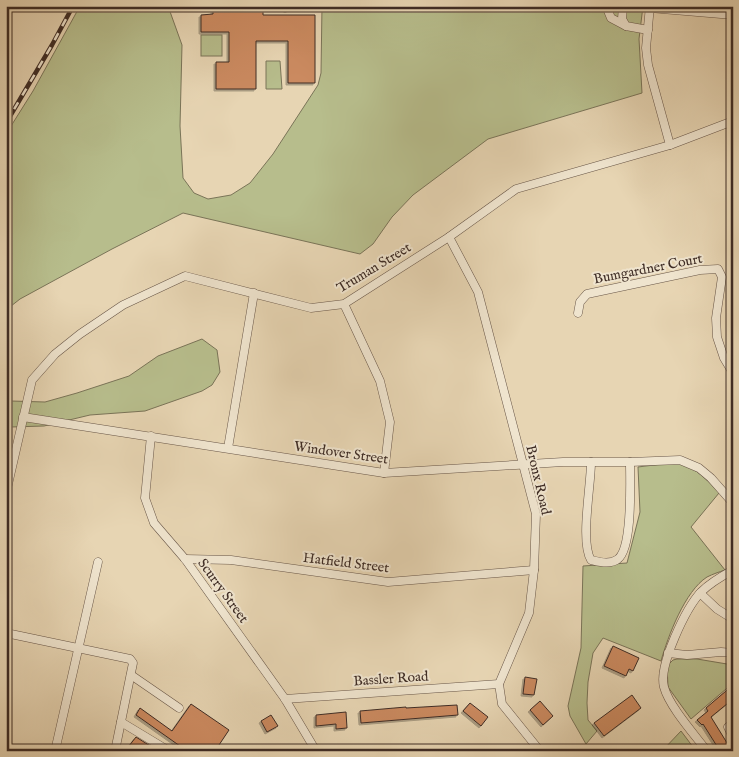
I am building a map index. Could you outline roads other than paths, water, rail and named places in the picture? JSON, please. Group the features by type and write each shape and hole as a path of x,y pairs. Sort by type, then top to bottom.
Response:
{"street":[{"path":"279,6 285,8 291,6"},
{"path":"606,6 612,18 626,26 648,30"},
{"path":"623,6 622,19 626,26"},
{"path":"670,145 648,65 646,48 650,7 733,15"},
{"name":"Truman Street","path":"6,493 32,380 55,354 80,334 123,305 185,276 311,308 344,304 449,237 516,189 670,145 733,121"},
{"name":"Bronx Road","path":"449,237 478,292 536,514 530,613 499,684"},
{"name":"Bumgardner Court","path":"578,313 580,302 587,294 700,270 718,269 722,277 716,318 717,337 724,358 733,373"},
{"path":"228,448 254,293"},
{"path":"344,304 380,381 390,422 384,473"},
{"name":"Windover Street","path":"23,417 384,473 672,459 693,464 711,478 733,502"},
{"name":"Scurry Street","path":"151,436 145,498 154,523 185,559 284,699 316,751"},
{"path":"591,462 586,546 591,560 611,562 618,559 625,550 628,533 630,462"},
{"name":"Hatfield Street","path":"185,559 231,560 388,582 534,570"},
{"path":"55,751 98,562"},
{"path":"707,751 666,693 662,673 668,653 689,610 700,593 733,570"},
{"path":"700,593 717,609 733,619"},
{"path":"6,633 130,659 133,663 115,751"},
{"path":"668,653 687,655 720,652 733,653"},
{"path":"131,675 179,708"},
{"path":"499,684 502,704 540,751"},
{"name":"Bassler Road","path":"284,699 499,684"},
{"path":"121,722 169,751"},
{"path":"733,723 728,727 733,737"}],"railway":[{"path":"6,123 73,6"}]}
